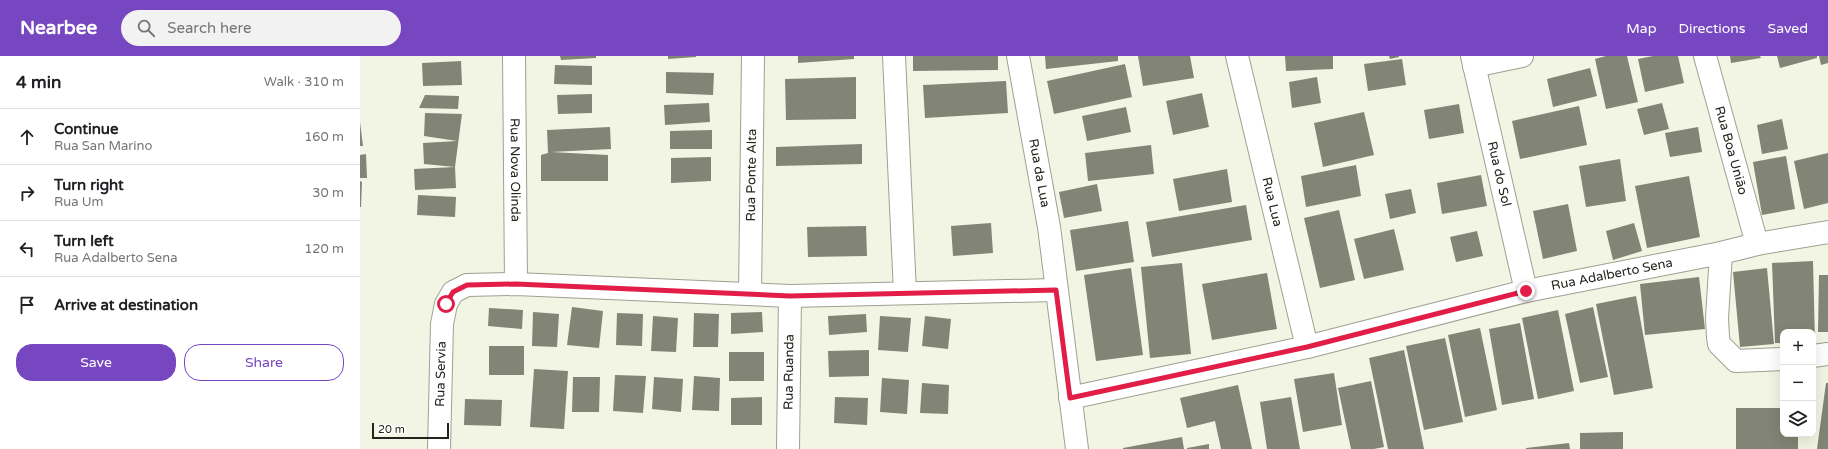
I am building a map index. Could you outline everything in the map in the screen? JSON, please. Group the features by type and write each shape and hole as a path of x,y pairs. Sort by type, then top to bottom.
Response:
{"street":[{"name":"Rua Nova Olinda","path":"514,56 516,284"},
{"name":"Rua Ponte Alta","path":"750,294 753,56"},
{"path":"894,56 905,293"},
{"name":"Rua da Lua","path":"1018,56 1049,227 1077,449"},
{"name":"Rua Lua","path":"1237,56 1307,347"},
{"path":"1473,61 1522,56"},
{"name":"Rua Boa União","path":"1705,56 1757,244"},
{"name":"Rua do Sol","path":"1473,61 1526,291"},
{"name":"Rua Adalberto Sena","path":"1070,398 1307,347 1526,291 1722,253 1757,244 1828,232"},
{"path":"1722,253 1717,318 1719,344 1736,361 1780,359"},
{"name":"Rua Servia","path":"439,449 442,324 446,304 453,292 467,285 516,284 790,296 1056,290"},
{"name":"Rua Ruanda","path":"788,449 790,296"},
{"path":"1816,356 1828,354"}],"building":[{"path":"560,56 596,56 596,58 561,60"},
{"path":"668,56 696,56 696,57 668,59"},
{"path":"798,56 854,56 854,59 798,63"},
{"path":"913,56 998,56 998,70 913,71"},
{"path":"1045,56 1118,56 1118,61 1046,69"},
{"path":"1138,56 1190,56 1194,78 1143,86"},
{"path":"1285,56 1333,56 1333,69 1286,71"},
{"path":"1389,56 1399,56 1399,57 1390,59"},
{"path":"1606,56 1627,56 1638,102 1606,109 1595,59"},
{"path":"1653,56 1678,56 1684,83 1645,92 1638,59"},
{"path":"1730,56 1760,56 1761,58 1731,63"},
{"path":"1777,56 1817,56 1817,58 1780,68"},
{"path":"1819,56 1828,56 1828,63 1821,65"},
{"path":"1402,59 1406,85 1368,91 1364,64"},
{"path":"461,61 462,85 423,86 422,63"},
{"path":"1125,64 1132,97 1054,114 1047,81"},
{"path":"555,65 592,66 592,85 554,84"},
{"path":"1590,68 1597,96 1553,107 1547,79"},
{"path":"666,72 714,73 713,95 666,93"},
{"path":"856,77 856,119 786,120 785,79"},
{"path":"1317,77 1321,103 1292,108 1289,82"},
{"path":"1006,81 1008,113 925,118 923,85"},
{"path":"1202,93 1209,127 1173,135 1166,101"},
{"path":"592,94 592,113 558,114 557,95"},
{"path":"425,95 459,96 458,109 419,108"},
{"path":"709,103 710,122 665,125 664,105"},
{"path":"1662,103 1669,129 1644,135 1637,109"},
{"path":"1459,104 1464,133 1429,139 1424,110"},
{"path":"1579,106 1587,145 1520,159 1512,121"},
{"path":"1126,107 1131,132 1087,141 1082,116"},
{"path":"1364,112 1374,155 1323,167 1314,123"},
{"path":"425,113 462,114 455,167 424,164 423,143 457,141 424,136"},
{"path":"1782,119 1788,149 1762,154 1757,125"},
{"path":"360,122 363,146 360,146"},
{"path":"610,127 611,149 551,152 608,155 608,181 541,181 541,155 548,153 547,130"},
{"path":"1698,127 1702,152 1670,157 1665,133"},
{"path":"712,130 712,149 670,149 670,131"},
{"path":"862,144 862,164 776,166 776,147"},
{"path":"1151,145 1154,174 1088,181 1085,153"},
{"path":"1828,153 1828,203 1804,209 1794,161"},
{"path":"366,154 367,178 360,178 360,155"},
{"path":"1786,156 1795,209 1762,215 1753,162"},
{"path":"711,157 711,181 671,183 671,158"},
{"path":"1620,159 1626,201 1586,207 1579,166"},
{"path":"1356,165 1361,196 1306,207 1301,176"},
{"path":"455,167 456,188 415,190 414,169"},
{"path":"1227,169 1232,202 1179,211 1173,179"},
{"path":"1481,175 1487,206 1442,214 1437,183"},
{"path":"1689,176 1700,237 1647,248 1635,186"},
{"path":"360,181 362,182 361,207 360,207"},
{"path":"1097,184 1102,211 1064,218 1059,192"},
{"path":"1411,189 1416,213 1390,219 1385,194"},
{"path":"418,195 456,197 455,217 417,215"},
{"path":"1568,204 1577,251 1543,259 1533,211"},
{"path":"1246,205 1252,240 1152,257 1146,222"},
{"path":"1339,210 1355,280 1320,288 1304,218"},
{"path":"1128,221 1134,262 1076,271 1070,230"},
{"path":"991,223 993,253 953,256 951,226"},
{"path":"1634,223 1642,251 1613,260 1606,231"},
{"path":"866,226 867,256 808,257 807,227"},
{"path":"1394,229 1404,270 1364,279 1354,239"},
{"path":"1477,231 1483,256 1456,262 1450,237"},
{"path":"1813,261 1815,329 1780,329 1780,343 1775,343 1772,263"},
{"path":"1182,263 1191,354 1150,358 1141,267"},
{"path":"1131,268 1143,355 1096,361 1084,275"},
{"path":"1767,268 1774,344 1740,347 1733,272"},
{"path":"1267,273 1277,329 1212,340 1202,284"},
{"path":"1819,275 1828,275 1828,332 1818,332"},
{"path":"1699,277 1705,329 1645,335 1640,284"},
{"path":"1636,296 1653,388 1614,395 1596,304"},
{"path":"572,307 603,311 599,348 567,345"},
{"path":"1593,307 1608,377 1580,383 1565,314"},
{"path":"489,308 523,310 522,329 488,326"},
{"path":"1558,310 1574,391 1538,399 1522,318"},
{"path":"533,312 559,314 557,347 532,346"},
{"path":"762,312 763,332 731,334 731,313"},
{"path":"617,313 643,314 642,346 616,345"},
{"path":"694,313 719,314 718,347 693,347"},
{"path":"866,314 867,332 829,335 828,316"},
{"path":"653,316 678,318 676,352 651,351"},
{"path":"880,316 911,318 908,352 878,350"},
{"path":"925,316 951,319 948,349 922,346"},
{"path":"1520,323 1534,399 1502,405 1489,329"},
{"path":"1480,328 1497,410 1465,417 1448,335"},
{"path":"1445,338 1463,422 1424,430 1406,346"},
{"path":"489,346 524,346 524,375 489,375"},
{"path":"869,350 869,376 829,377 828,351"},
{"path":"1404,350 1424,449 1388,449 1369,358"},
{"path":"729,352 764,352 764,381 729,381"},
{"path":"534,369 568,371 564,429 530,427"},
{"path":"1334,373 1342,425 1303,432 1294,379"},
{"path":"615,375 646,376 643,413 613,411"},
{"path":"694,376 720,378 719,411 692,410"},
{"path":"573,377 600,377 599,412 572,412"},
{"path":"654,377 683,379 681,412 652,409"},
{"path":"882,378 909,380 907,414 880,412"},
{"path":"1371,381 1384,447 1374,449 1351,449 1338,388"},
{"path":"922,383 949,385 948,414 920,413"},
{"path":"1826,383 1828,383 1828,449 1817,449"},
{"path":"1238,385 1252,449 1221,449 1215,421 1187,428 1180,398"},
{"path":"762,397 762,425 731,425 731,398"},
{"path":"835,397 868,398 867,425 834,423"},
{"path":"1291,397 1300,449 1267,449 1260,402"},
{"path":"465,399 502,400 501,426 464,425"},
{"path":"1736,408 1780,408 1780,437 1798,437 1798,449 1736,449"},
{"path":"1623,432 1623,449 1580,449 1580,433"},
{"path":"1182,437 1184,449 1123,449 1123,448"},
{"path":"1569,443 1570,449 1526,449 1526,448"},
{"path":"1209,444 1209,449 1187,449 1187,448"}],"route":[{"path":"446,304 453,292 467,285 516,284 790,296 1056,290 1070,398 1307,347 1526,291"}]}
